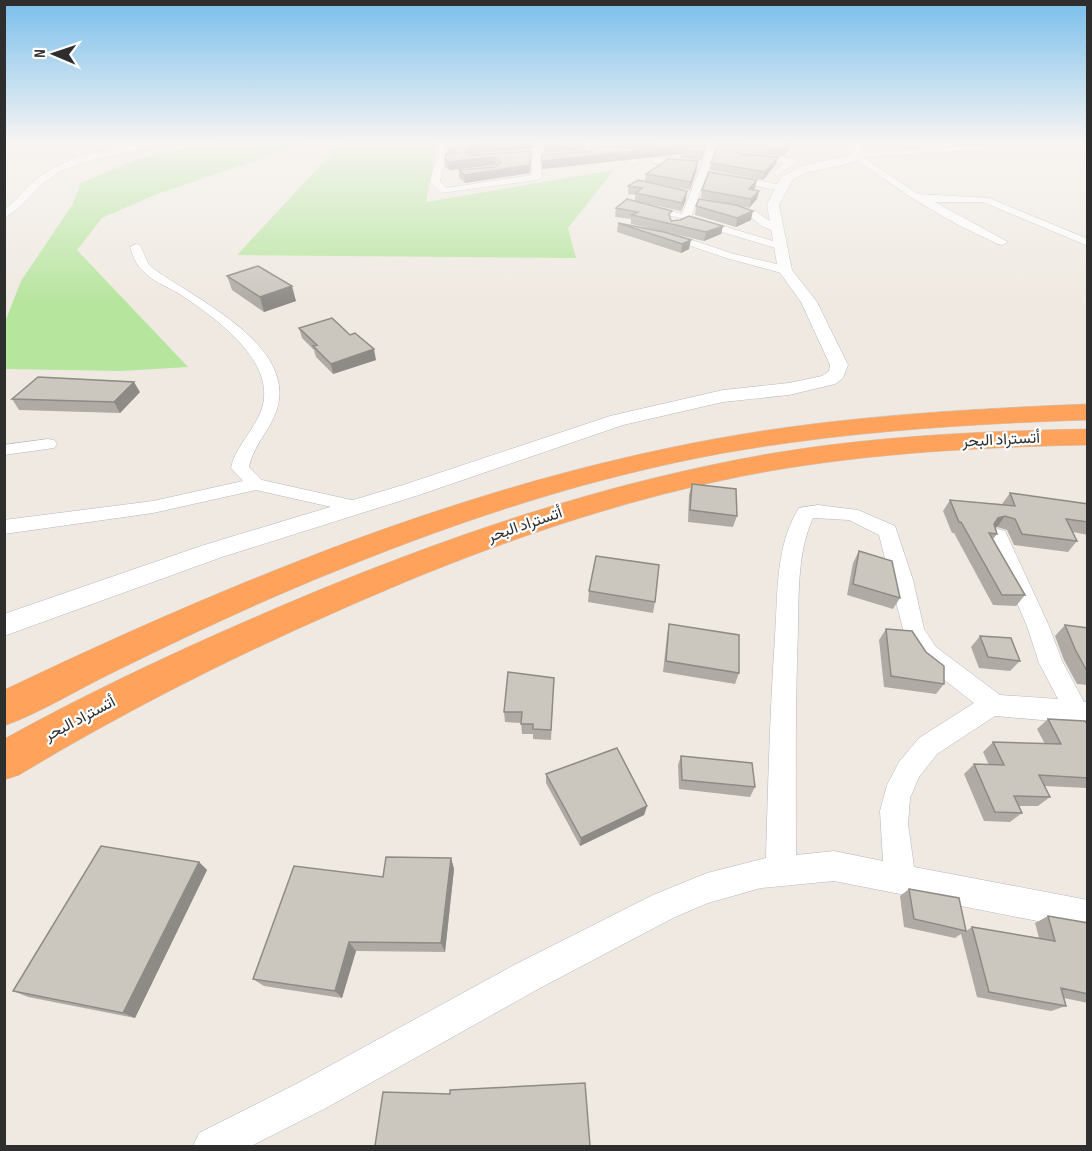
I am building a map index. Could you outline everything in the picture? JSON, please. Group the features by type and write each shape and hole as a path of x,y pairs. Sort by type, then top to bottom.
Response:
{"highway":[{"name":"أتستراد البحر","path":"4,709 161,632 311,568 453,516 564,482 669,456 796,433 954,416 1088,412"},
{"name":"أتستراد البحر","path":"4,762 142,685 257,631 411,566 533,521 655,488 769,463 900,446 1088,437"}],"street":[{"path":"4,215 27,196"},
{"path":"694,196 686,218 655,232 730,256 785,270"},
{"path":"703,196 704,204"},
{"path":"4,625 213,551 358,507 626,417 723,396 789,389 828,380 837,374 839,365 809,302 785,270 778,237 780,196"},
{"path":"917,196 956,220 1002,242"},
{"path":"920,198 969,197 986,200 1088,243"},
{"path":"633,206 778,237"},
{"path":"716,206 751,213 778,237"},
{"path":"136,247 148,270 210,309 241,336 265,367 272,398 267,413 241,458 240,468 256,484"},
{"path":"4,450 48,444"},
{"path":"4,527 144,508 256,484 358,507"},
{"path":"781,871 784,690 791,557 796,530 806,512 836,510 875,523 888,531 902,580 912,631 928,654 995,705"},
{"path":"998,536 1038,626 1051,663 1082,713"},
{"path":"901,879 894,835 893,808 898,789 911,766 926,747 962,726 985,707 995,705 1082,713"},
{"path":"212,1146 313,1095 528,976 664,906 707,888 761,873 834,866 1088,916"}],"green space":[{"path":"76,196 153,196 102,218 77,250 188,367 121,371 5,369 5,322 21,281 72,205"},
{"path":"292,196 427,196 426,202 463,196 594,196 568,228 576,258 237,255"}],"building":[{"path":"648,196 685,196 682,203"},
{"path":"733,196 754,196 751,199"},
{"path":"627,199 672,211 669,214 671,221 689,216 723,226 706,232 632,215 638,212 616,208"},
{"path":"699,199 736,205 753,211 737,218 696,206"},
{"path":"618,223 664,232 691,240 682,244"},
{"path":"258,266 292,286 260,297 227,276"},
{"path":"332,318 350,335 355,333 374,349 331,364 313,346 317,345 299,328"},
{"path":"38,377 134,382 114,402 12,399"},
{"path":"692,484 736,489 737,516 690,510"},
{"path":"1010,493 1088,504 1088,522 1066,519 1077,541 1022,534 1015,519 1005,516 998,518 994,524 997,534 989,533 1025,595 1002,595 959,522 950,500 1015,506"},
{"path":"859,551 892,561 900,598 853,584"},
{"path":"596,556 659,565 655,602 589,591"},
{"path":"669,624 739,635 739,673 666,661"},
{"path":"1065,625 1088,628 1088,673 1075,649"},
{"path":"886,629 912,631 926,652 944,666 944,684 891,676"},
{"path":"980,636 1011,638 1020,661 988,657"},
{"path":"508,672 554,678 551,730 533,729 533,724 521,724 522,712 504,712"},
{"path":"1048,719 1085,721 1088,725 1088,778 1039,775 1050,797 1014,796 1022,813 995,812 974,764 1004,765 993,742 1061,744"},
{"path":"617,748 647,806 581,838 546,774"},
{"path":"681,756 752,763 755,787 682,780"},
{"path":"101,846 199,862 123,1013 13,991"},
{"path":"386,857 451,858 441,943 349,942 335,991 253,979 294,866 383,877"},
{"path":"909,889 959,898 966,931 914,919"},
{"path":"1048,916 1088,923 1088,994 1061,988 1066,1006 989,992 972,927 1055,941"},
{"path":"585,1083 590,1146 375,1146 383,1092 450,1094 450,1090"}]}
